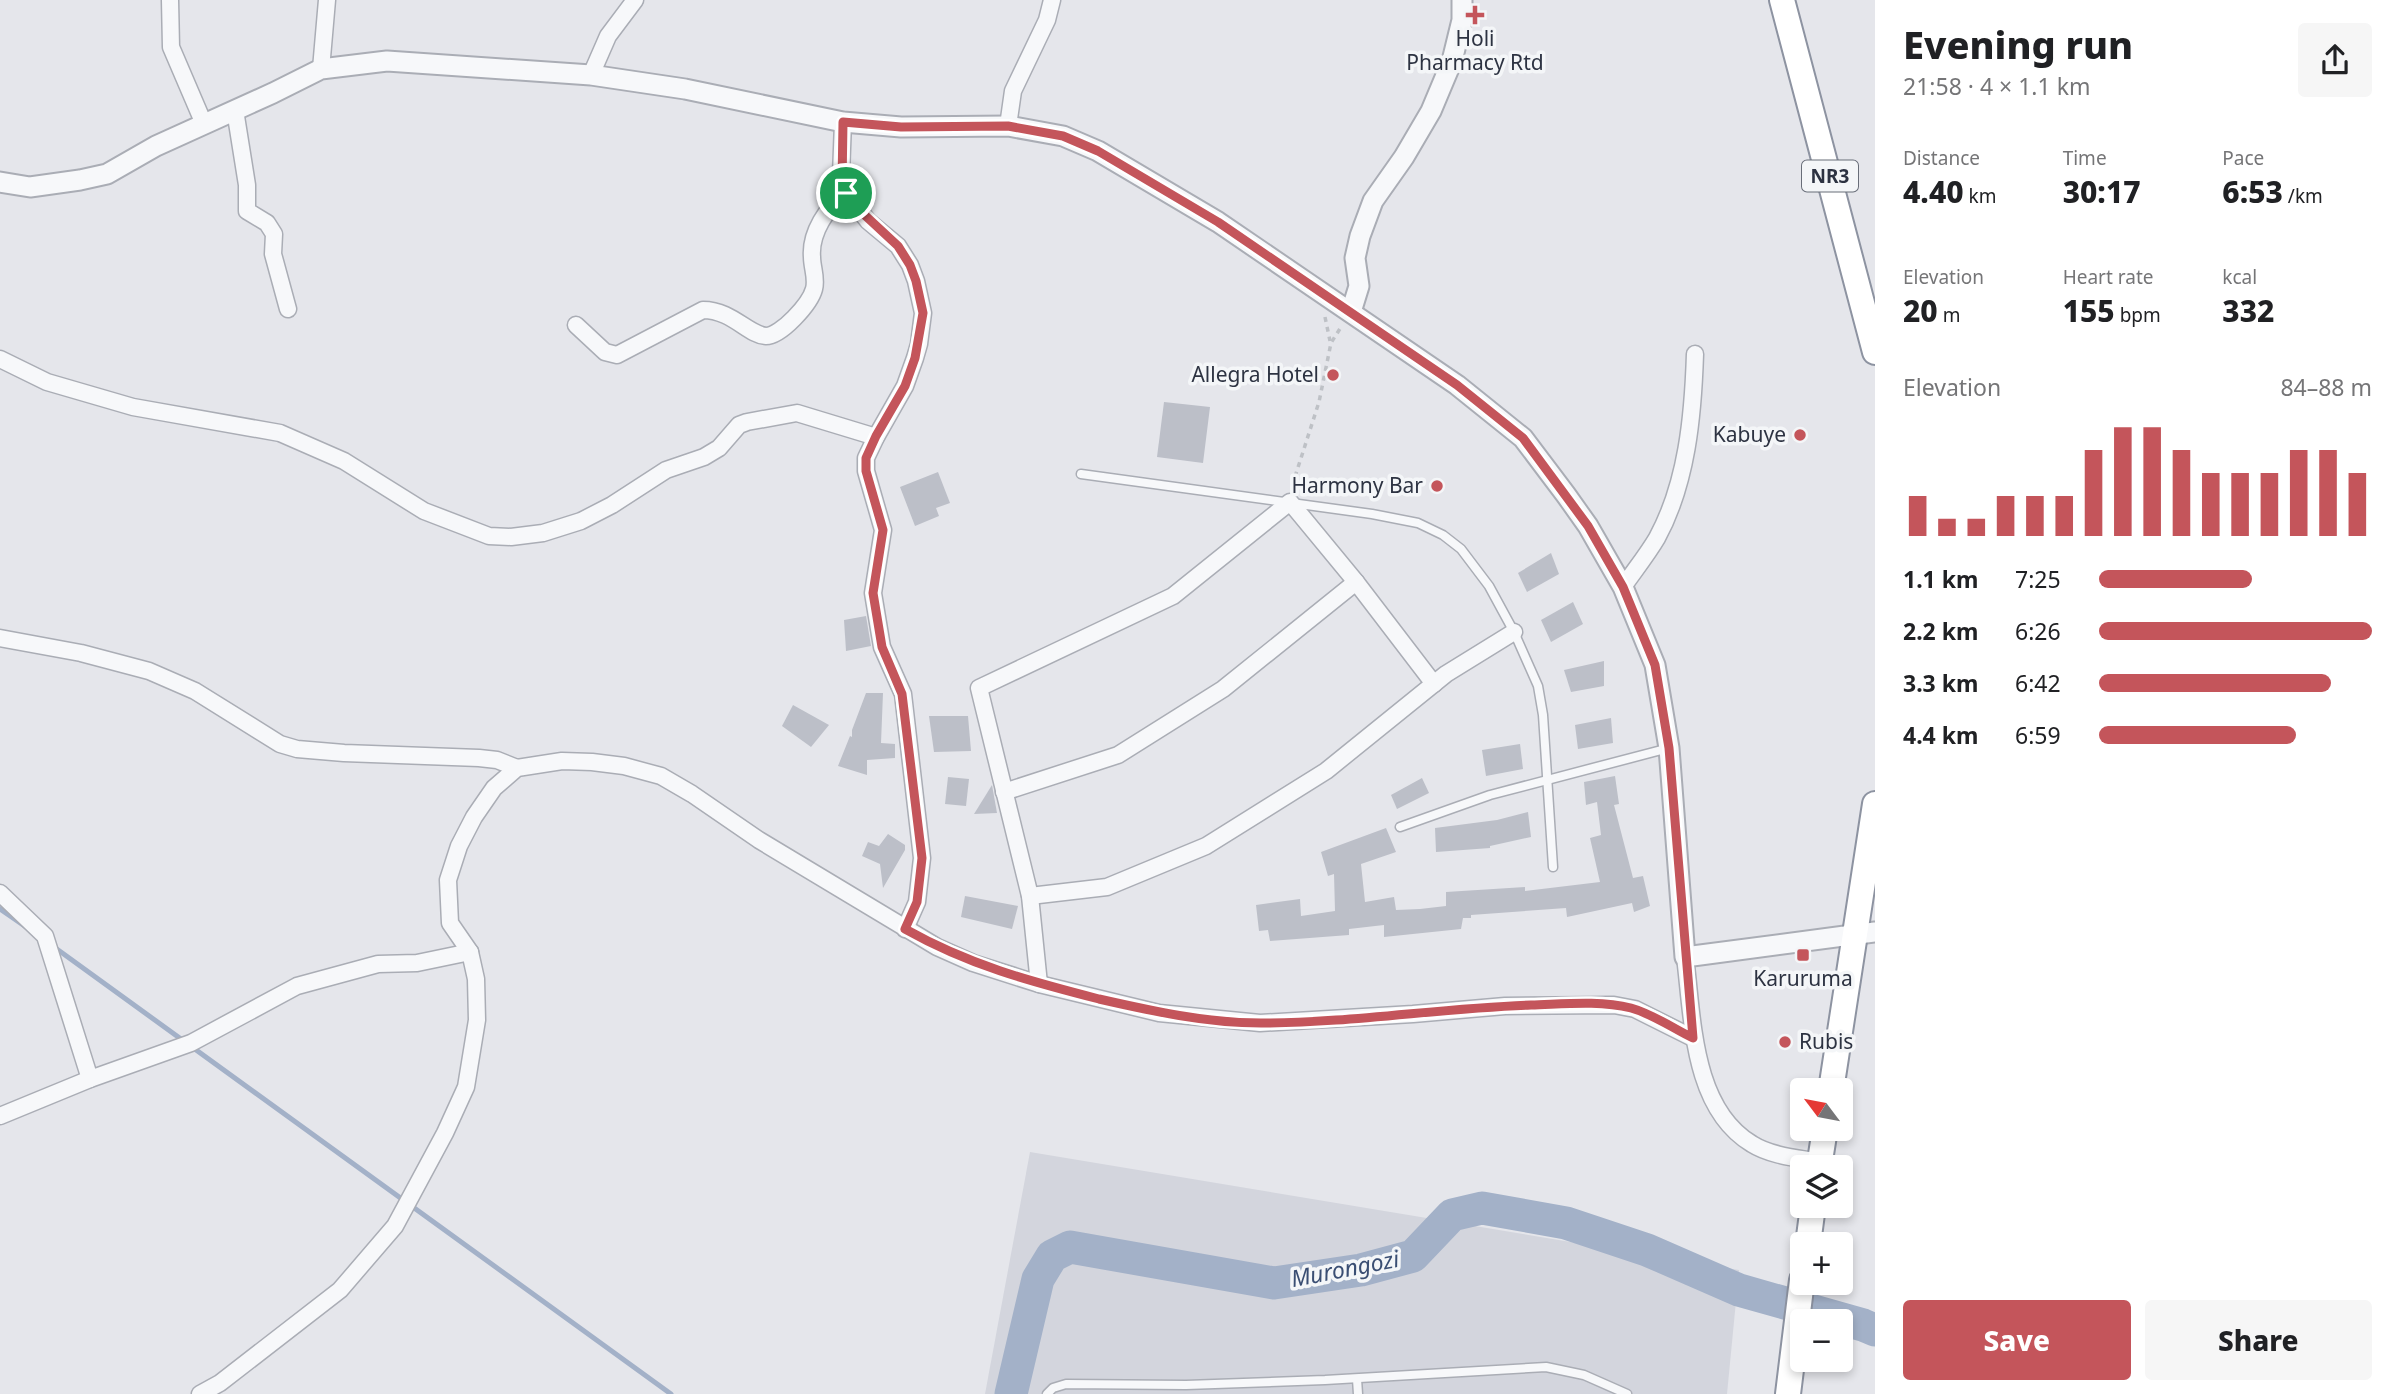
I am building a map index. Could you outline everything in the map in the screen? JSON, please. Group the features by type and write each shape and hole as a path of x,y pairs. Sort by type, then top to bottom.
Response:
{"highway":[{"name":"NR3","path":"1782,0 1875,352"},
{"path":"1834,1078 1865,933 1875,804"},
{"path":"1788,1394 1800,1295"}],"street":[{"path":"170,0 171,47 204,124"},
{"path":"321,69 327,0"},
{"path":"591,75 608,36 635,0"},
{"path":"1008,126 1013,92 1046,20 1052,0"},
{"path":"1351,312 1359,286 1355,258 1360,236 1373,201 1404,157 1436,98 1452,61 1462,20 1462,0"},
{"path":"0,182 30,187 107,174 156,146 321,69 368,62 409,62 591,75 685,89 843,122 901,127 1008,126 1063,136 1098,151 1218,222 1457,385 1523,438 1588,526 1623,587 1655,665 1669,748 1693,1038 1703,1072 1720,1116 1735,1132 1752,1145 1790,1157"},
{"path":"235,110 247,185 247,211 267,223 274,234 273,254 288,309"},
{"path":"843,122 841,175 846,193 869,221 898,246 916,281 923,313 919,344 905,386 866,458 866,471 883,530 873,593 882,647 902,694 922,858 917,902 905,929"},
{"path":"576,326 605,352 617,355 703,310 727,314 760,335 769,336 779,331 807,305 814,289 811,256 814,239 827,211 846,193"},
{"path":"1623,587 1656,538 1671,508 1693,408 1695,354"},
{"path":"0,359 47,382 133,407 280,433 344,461 424,511 489,536 512,537 543,533 582,521 666,470 704,457 719,448 739,425 747,422 797,413 876,436"},
{"path":"1038,984 1030,896 979,688 1173,596 1290,502 1356,582 1434,684"},
{"path":"1004,792 1118,755 1223,689 1356,582"},
{"path":"1030,896 1107,887 1206,846 1326,771 1434,684 1514,632"},
{"path":"0,638 81,653 149,671 195,691 280,744 297,748 344,753 480,758 497,760 517,768 562,761 592,762 624,766 661,776 759,840 937,947 974,963 1038,984 1159,1013 1260,1023 1505,1006 1614,1004 1635,1009 1693,1038"},
{"path":"200,1394 220,1383 340,1290 395,1226 445,1133 466,1087 477,1020 476,979 470,952 450,923 448,880 474,817 494,788 517,768"},
{"path":"0,893 45,936 90,1079"},
{"path":"1685,957 1865,933"},
{"path":"0,1116 191,1042 298,986 357,968 378,964 417,963 470,952"}],"lane":[{"path":"1081,474 1290,502 1406,521 1443,535 1461,550 1489,586 1514,632 1538,686 1543,715 1553,867"},
{"path":"1400,827 1490,795 1669,748"},
{"path":"1047,1394 1053,1388 1066,1384 1220,1384 1546,1367 1584,1375 1627,1394"},
{"path":"1357,1378 1358,1394"},
{"path":"1220,1384 1220,1394"}],"path":[{"path":"1290,502 1292,481 1320,401 1331,343 1351,312"}],"shaded area":[{"path":"1030,1152 1739,1270 1727,1394 985,1394"}],"building":[{"path":"1164,402 1210,407 1203,463 1157,457"},
{"path":"938,472 950,503 936,508 939,516 915,526 900,487"},
{"path":"1551,553 1559,574 1527,592 1518,573"},
{"path":"1573,602 1583,624 1551,642 1541,620"},
{"path":"866,616 871,646 846,651 844,620"},
{"path":"1604,661 1604,686 1571,692 1564,670"},
{"path":"866,693 883,693 881,743 895,744 895,758 867,760 867,775 838,766 850,736 852,737 852,730"},
{"path":"793,705 829,725 811,747 782,726"},
{"path":"929,716 968,716 971,751 934,752"},
{"path":"1611,718 1613,743 1578,749 1575,725"},
{"path":"1520,744 1523,769 1486,776 1482,750"},
{"path":"1615,776 1619,804 1614,805 1633,878 1643,876 1650,906 1634,912 1632,903 1567,917 1566,908 1471,915 1471,918 1463,918 1461,929 1384,937 1384,925 1349,929 1349,935 1270,941 1268,930 1259,931 1256,905 1300,899 1301,916 1335,911 1334,874 1328,876 1321,852 1386,828 1396,852 1361,864 1365,902 1394,897 1396,910 1446,906 1446,892 1525,887 1525,891 1600,882 1590,838 1601,835 1597,802 1586,805 1584,782"},
{"path":"948,777 969,779 966,806 945,804"},
{"path":"1422,778 1429,793 1397,809 1391,795"},
{"path":"992,785 997,813 974,814"},
{"path":"1528,812 1531,837 1490,848 1436,852 1435,828 1497,820"},
{"path":"888,834 905,845 905,850 883,888 880,864 862,856 868,842 879,846"},
{"path":"965,896 1018,906 1012,929 961,917"}],"waterway":[{"path":"0,909 26,927"},
{"path":"54,947 671,1394"},
{"name":"Murongozi","path":"1011,1394 1038,1279 1052,1256 1070,1247 1274,1283 1361,1270 1413,1256 1452,1215 1482,1208 1566,1223 1647,1250 1739,1290 1875,1330"}],"place":[{"name":"Holi Pharmacy Rtd","path":"1475,15"},
{"name":"Allegra Hotel","path":"1333,375"},
{"name":"Kabuye","path":"1800,435"},
{"name":"Harmony Bar","path":"1437,486"},
{"name":"Karuruma","path":"1803,955"},
{"name":"Rubis","path":"1785,1042"}],"route":[{"path":"843,122 901,127 1008,126 1063,136 1098,151 1218,222 1457,385 1523,438 1588,526 1623,587 1655,665 1669,748 1693,1038 1635,1009 1614,1004 1505,1006 1260,1023 1159,1013 1038,984 974,963 905,929 917,902 922,858 902,694 882,647 873,593 883,530 866,471 866,458 905,386 919,344 923,313 916,281 898,246 869,221 846,193 841,175 843,122"}]}
